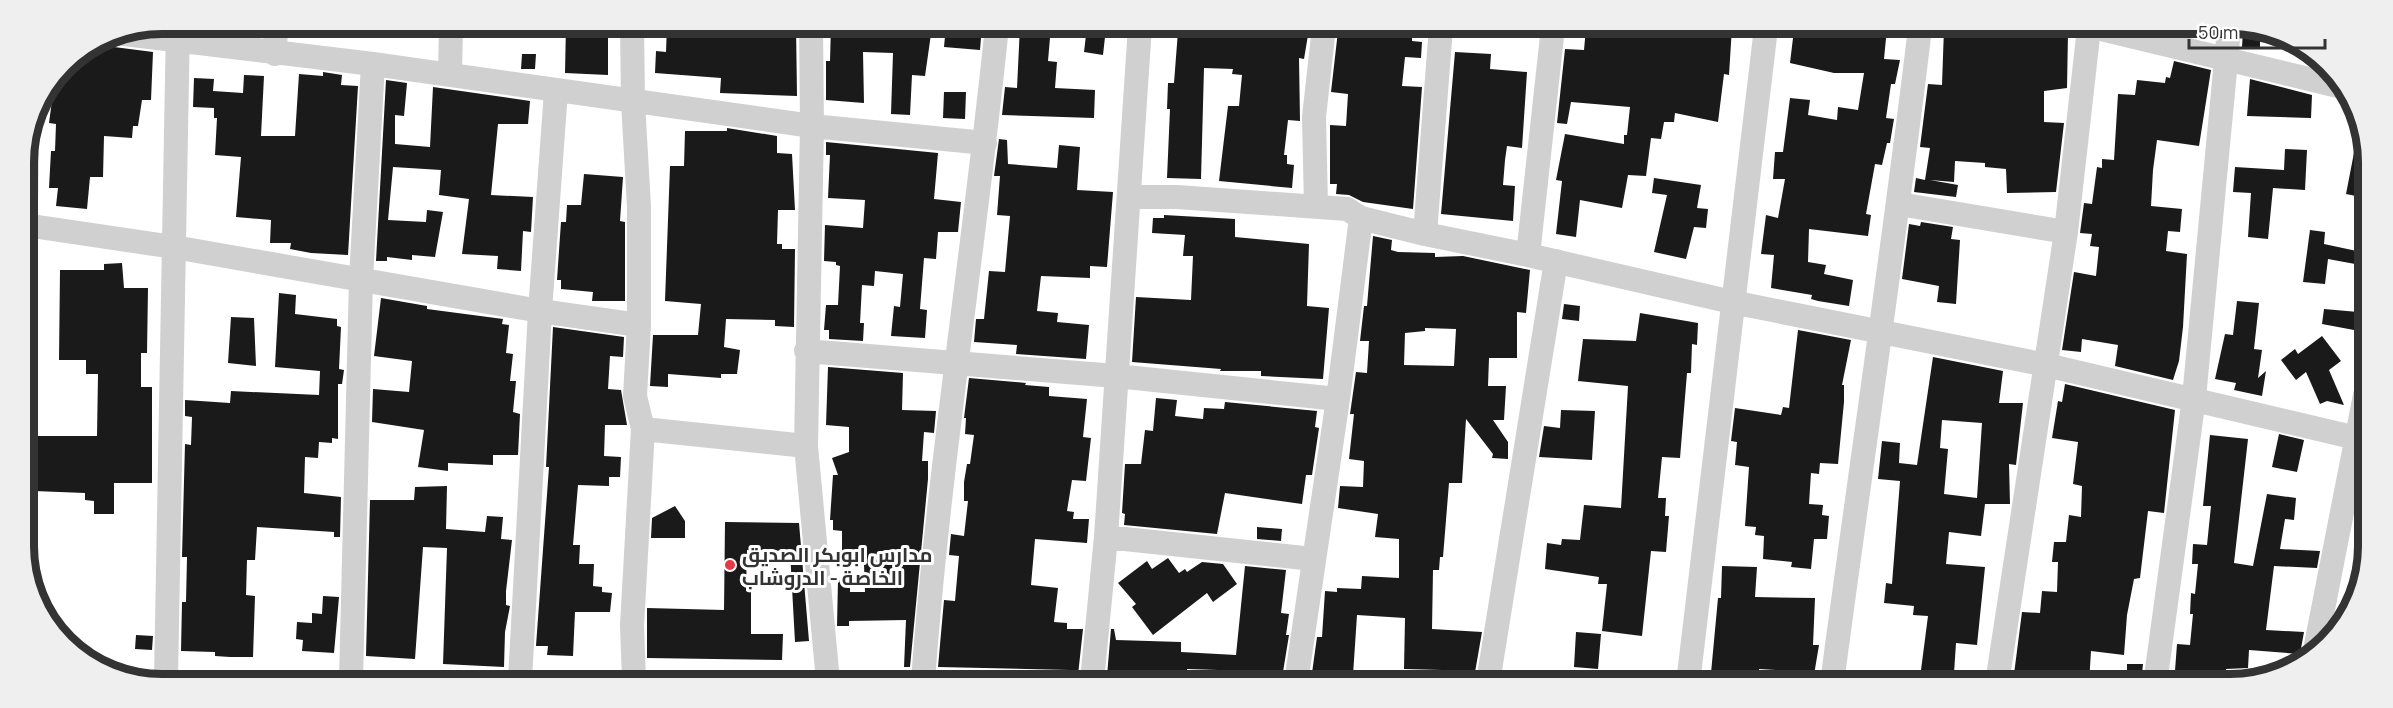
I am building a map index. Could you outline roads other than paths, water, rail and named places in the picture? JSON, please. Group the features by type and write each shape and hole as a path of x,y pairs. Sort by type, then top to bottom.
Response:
{"street":[{"path":"165,674 178,34"},
{"path":"183,34 275,54 374,64 812,126 986,143"},
{"path":"275,54 276,34"},
{"path":"450,75 451,34"},
{"path":"632,34 633,102 639,207 639,325 635,396 643,429 632,626 634,674"},
{"path":"811,34 812,126 806,446 827,674"},
{"path":"923,674 933,556 986,143 996,34"},
{"path":"1093,674 1106,537 1139,34"},
{"path":"1316,206 1314,117 1323,34"},
{"path":"1425,234 1440,34"},
{"path":"1528,255 1552,34"},
{"path":"1689,673 1765,34"},
{"path":"1833,673 1879,332 1899,204 1919,34"},
{"path":"1999,673 2066,232 2088,34"},
{"path":"2122,34 2332,85"},
{"path":"2156,673 2194,398 2229,34"},
{"path":"351,674 361,279 374,64"},
{"path":"520,674 540,311 556,91"},
{"path":"1129,196 1177,197 1347,209 1361,218 1425,234 1556,261 1732,302 2046,365 2358,438"},
{"path":"1899,204 2066,232"},
{"path":"1297,673 1338,399 1361,218"},
{"path":"35,226 174,246 540,311 639,325"},
{"path":"1489,673 1556,261"},
{"path":"806,351 1116,376 1338,399"},
{"path":"643,429 806,446"},
{"path":"2318,639 2358,453"},
{"path":"1106,537 1313,559"}],"place":[{"name":"مدارس ابوبكر الصديق الخاصة - الدروشاب","path":"730,565"}]}
